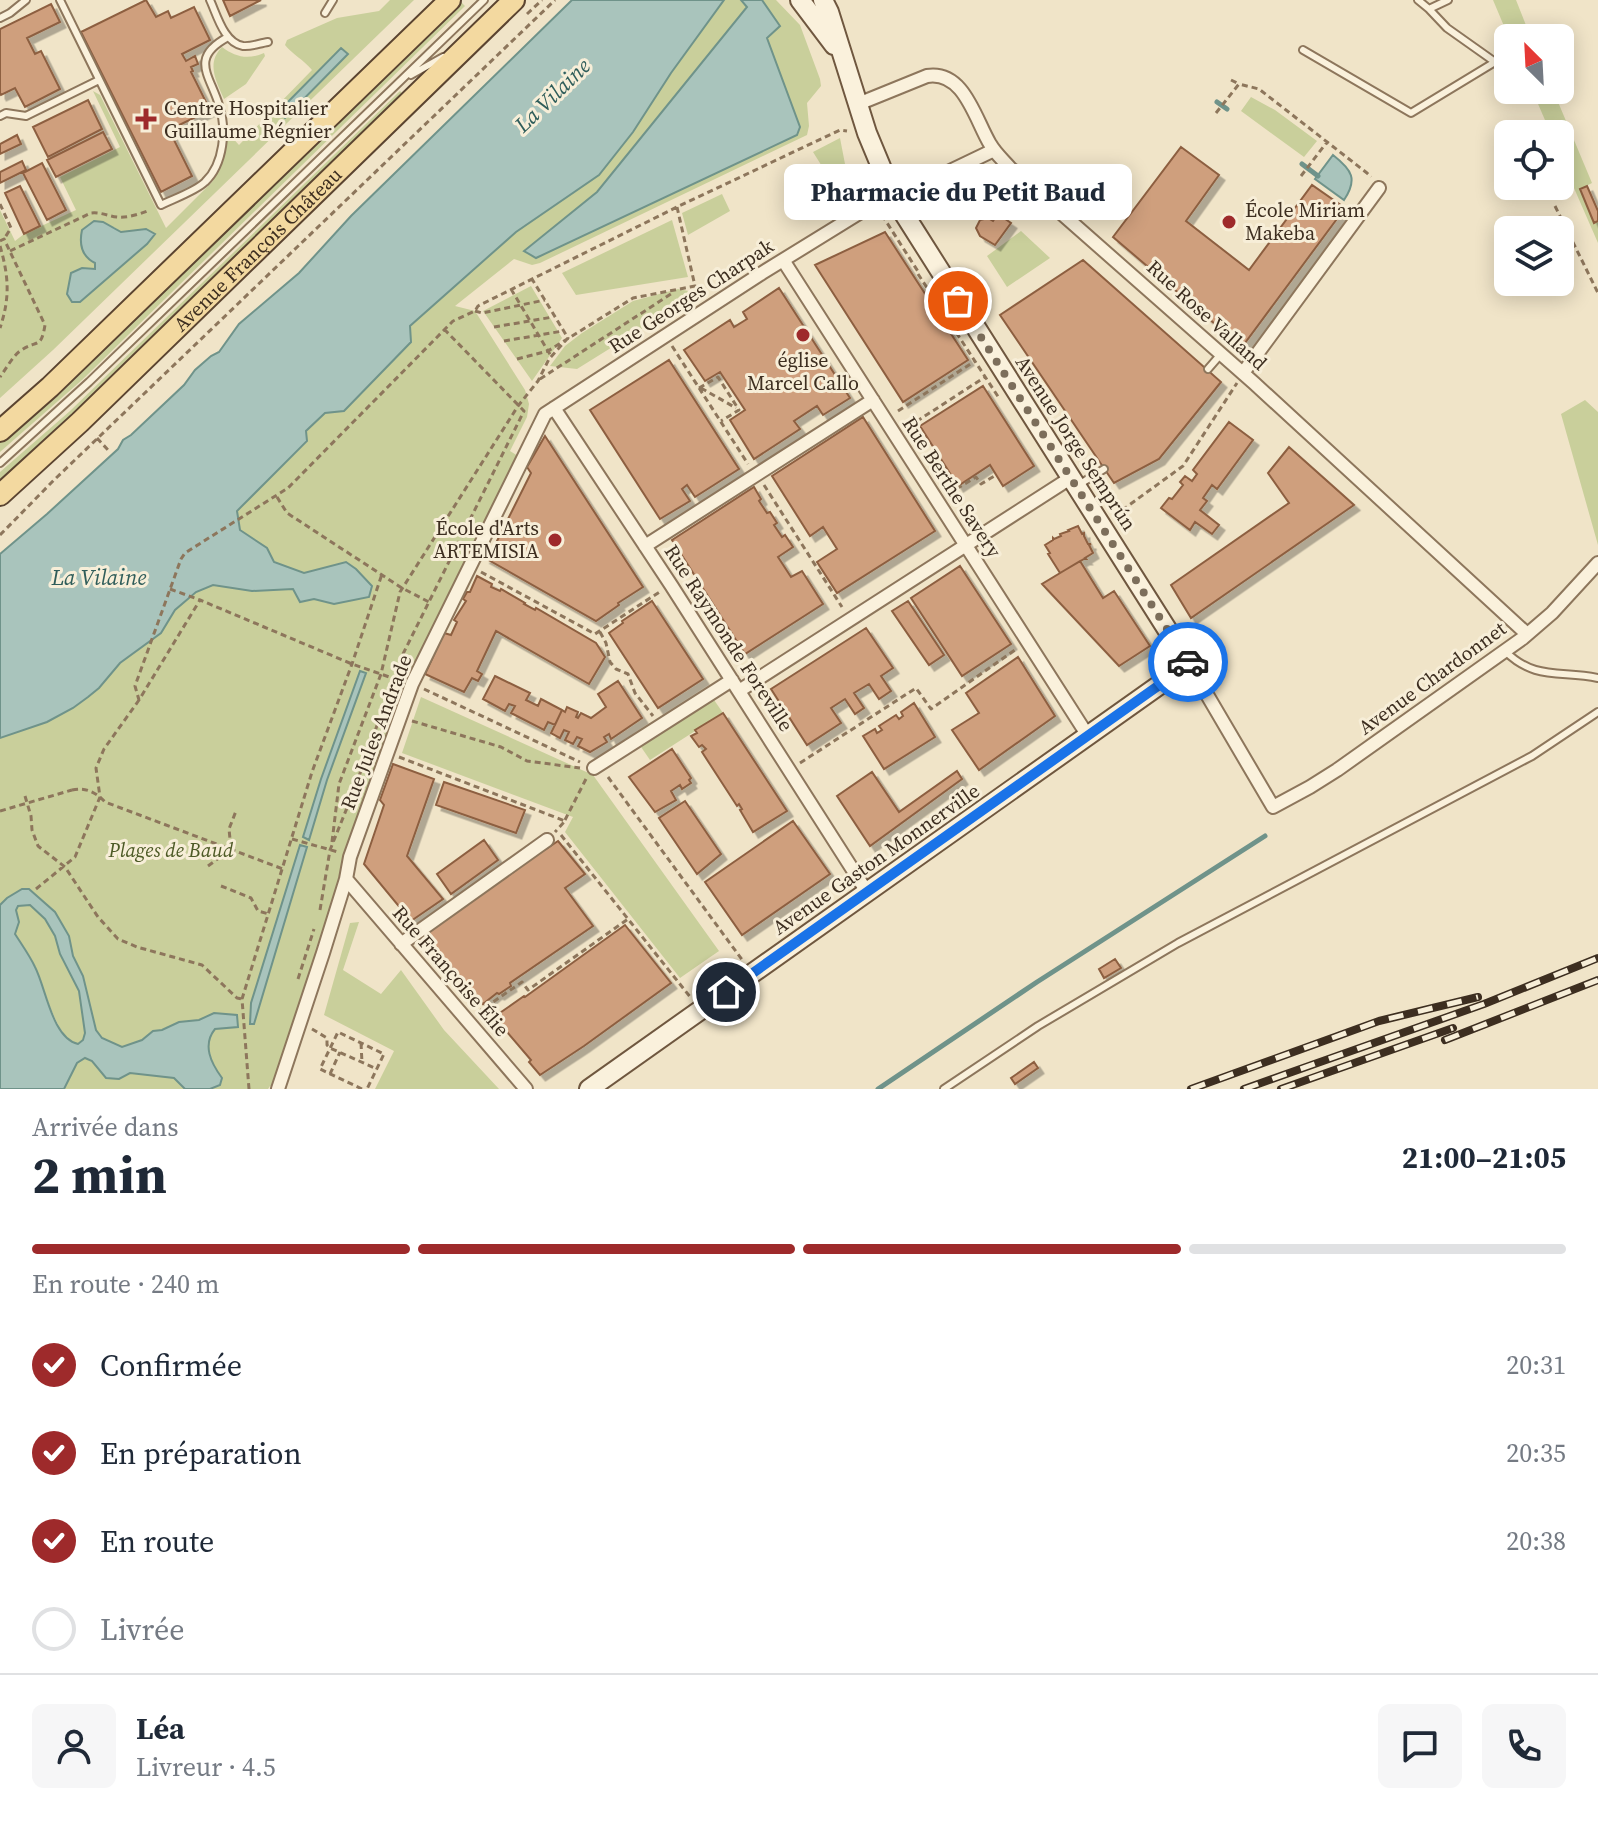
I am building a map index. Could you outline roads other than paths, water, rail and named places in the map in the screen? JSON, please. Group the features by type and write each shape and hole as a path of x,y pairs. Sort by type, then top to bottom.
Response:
{"main road":[{"path":"0,431 60,377 450,0"},
{"name":"Avenue François Château","path":"0,495 92,411 514,0"}],"street":[{"name":"Avenue Jorge Semprún","path":"800,0 840,52"},
{"name":"Avenue Jorge Semprún","path":"823,0 867,133 894,198 1189,664 1273,807"},
{"name":"Rue Rose Valland","path":"858,104 927,76 945,76 962,91 994,150 1019,175 1243,373 1527,634"},
{"name":"Rue Georges Charpak","path":"554,408 869,207 994,150"},
{"path":"1243,373 1379,188"},
{"name":"Rue Berthe Savery","path":"783,260 1088,736"},
{"path":"645,546 873,400"},
{"name":"Rue Raymonde Foreville","path":"554,408 736,685 867,892"},
{"name":"Rue Jules Andrade","path":"278,1089 346,879 350,857 412,684 545,414 554,408"},
{"path":"590,772 660,726 736,685 965,544 1074,482"},
{"name":"Avenue Chardonnet","path":"1273,807 1337,770 1505,651 1552,613 1598,563"},
{"name":"Avenue Gaston Monnerville","path":"589,1089 1189,664"},
{"path":"401,944 547,840"},
{"name":"Rue Françoise Élie","path":"346,879 526,1089"}],"lane":[{"path":"0,18 26,0"},
{"path":"60,0 161,205 204,183 215,168 222,148 223,124 220,105 206,74 205,62 215,44 228,37"},
{"path":"210,0 228,37 236,44 246,47 268,42"},
{"path":"325,13 333,0"},
{"path":"0,463 89,382 482,0"},
{"path":"1303,50 1411,113 1495,62 1447,28 1418,0"},
{"path":"1429,9 1448,0"},
{"path":"401,81 470,43"},
{"path":"2,113 26,116 99,80"},
{"path":"1208,369 1221,354"},
{"path":"1074,482 1104,469"},
{"path":"1505,651 1532,670 1598,678"},
{"path":"944,1089 1038,1026 1178,943 1532,756 1598,712"}],"water":[{"name":"La Vilaine","path":"572,0 724,0 633,132 599,175 516,232 410,326 411,342 344,411 325,413 306,431 307,441 237,511 240,530 267,548 274,562 304,573 346,562 372,586 369,597 334,604 314,599 300,602 293,589 252,591 213,585 196,592 175,610 161,633 120,663 99,688 73,708 47,722 0,738 0,554 118,449 123,440 184,385 195,370 219,352 239,324 299,273 351,216"},
{"path":"741,0 762,0 780,26 767,38 800,127 797,135 536,258 524,251 597,192 747,7"},
{"path":"341,48 348,54 285,118 278,112"},
{"path":"1333,155 1351,175 1351,186 1344,200 1315,179"},
{"path":"94,221 103,222 121,232 146,229 155,234 80,302 72,302 67,294 71,273 82,268 95,269 95,263 82,249 81,240 82,230"},
{"path":"360,671 366,673 309,840 303,837"},
{"path":"300,845 307,847 254,1024 250,1024 251,1003"},
{"path":"22,889 29,889 55,912 69,936 73,956 83,976 96,1030 102,1038 122,1047 179,1022 199,1020 214,1013 237,1015 238,1027 215,1029 209,1041 212,1060 222,1078 220,1085 210,1089 185,1089 174,1078 130,1073 119,1079 106,1078 92,1061 85,1058 77,1063 64,1089 0,1089 0,905","holes":["30,905 45,919 79,991 85,1033 78,1044 69,1040 56,1023 35,967 15,934 19,922 18,906"]}],"waterway":[{"path":"1217,102 1227,109"},
{"path":"1302,164 1318,176"},
{"path":"878,1089 1037,982 1265,836"}],"railway":[{"path":"1244,1089 1484,1004 1598,958"},
{"path":"1445,1040 1598,980"},
{"path":"1191,1089 1379,1021 1478,997"},
{"path":"1281,1089 1453,1028"}],"place":[{"name":"Centre Hospitalier Guillaume Régnier","path":"146,119"},
{"name":"École Miriam Makeba","path":"1229,222"},
{"name":"Pharmacie du Petit Baud","path":"958,301"},
{"name":"église Marcel Callo","path":"803,335"},
{"name":"École d'Arts ARTEMISIA","path":"555,540"}],"park label":[{"name":"Plages de Baud","path":"171,850"}]}
